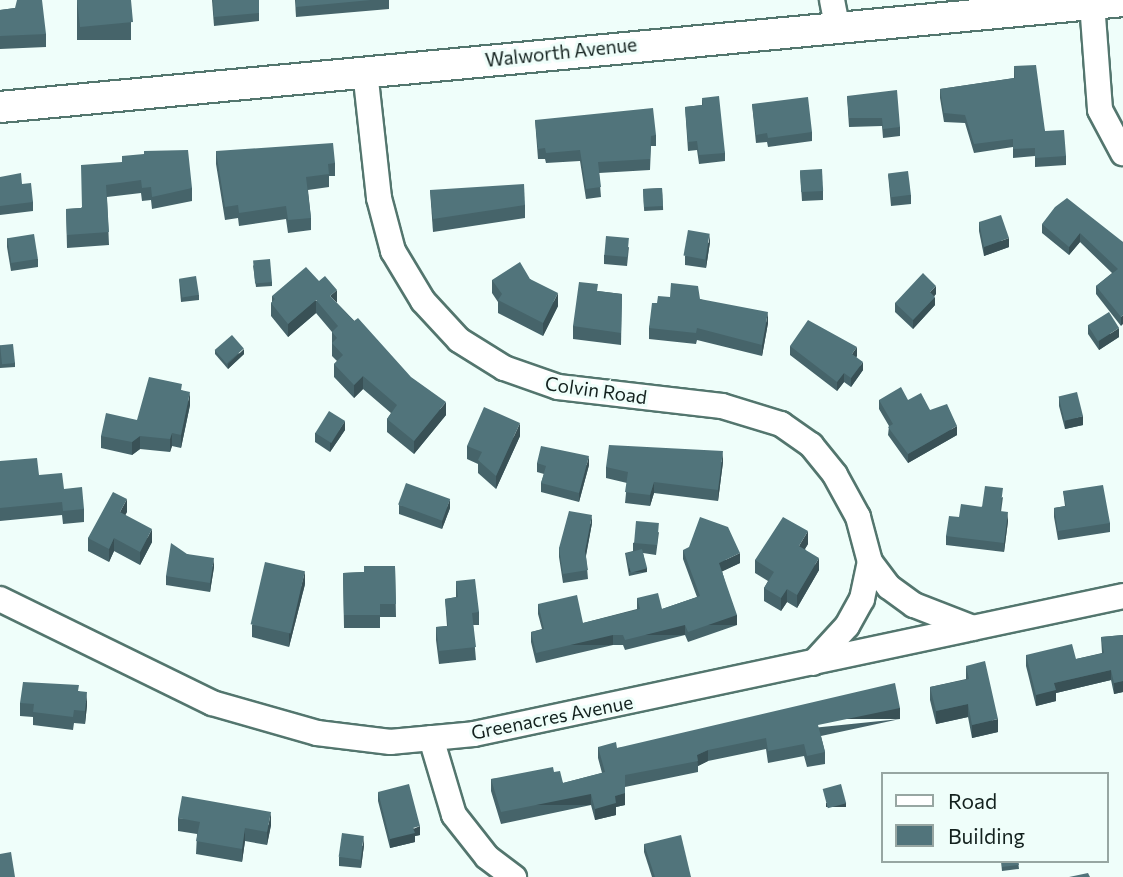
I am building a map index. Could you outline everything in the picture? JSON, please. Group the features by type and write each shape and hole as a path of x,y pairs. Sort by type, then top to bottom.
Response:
{"street":[{"name":"Walworth Avenue","path":"0,107 365,71 834,13 1123,1"},
{"path":"1092,3 1096,90 1108,133 1123,153"},
{"name":"Colvin Road","path":"365,71 384,219 407,276 438,320 482,355 533,380 558,387 722,406 781,424 811,445 850,497 870,562 889,587 914,605 973,628"},
{"name":"Colvin Road","path":"812,663 847,626 862,599 870,562"},
{"name":"Greenacres Avenue","path":"0,598 174,687 249,716 352,738 390,742 474,734 1123,596"},
{"path":"431,738 454,815 487,857 514,877"}],"building":[{"path":"17,0 42,0 46,34 0,36 0,10 15,8"},
{"path":"77,0 131,0 133,22 80,27"},
{"path":"213,0 259,0 259,13 214,17"},
{"path":"296,0 371,0 296,7"},
{"path":"1036,65 1045,131 1064,130 1066,156 1035,158 1035,148 1013,149 1013,139 974,144 965,115 944,113 940,89 1015,78 1014,66"},
{"path":"897,90 900,127 883,129 882,118 849,118 847,96"},
{"path":"719,96 725,153 699,155 697,141 688,142 685,107 703,105 702,98"},
{"path":"808,97 812,132 768,138 767,133 756,135 752,104"},
{"path":"653,108 656,135 651,136 650,159 598,162 601,187 586,189 580,150 546,153 545,148 538,149 535,120"},
{"path":"333,143 335,163 328,164 329,174 306,177 311,218 288,220 286,206 239,213 238,205 225,207 216,151"},
{"path":"188,150 192,188 152,197 151,187 142,188 141,180 106,185 109,232 67,235 66,209 82,208 81,165 122,162 122,156 144,154 144,151"},
{"path":"822,169 823,191 801,192 800,170"},
{"path":"908,171 911,195 891,197 888,173"},
{"path":"21,173 22,184 31,183 33,202 0,206 0,177"},
{"path":"524,184 525,205 433,219 430,190"},
{"path":"662,188 663,206 644,207 643,189"},
{"path":"1067,198 1123,242 1121,317 1096,286 1118,269 1080,233 1069,247 1042,224 1055,207"},
{"path":"1001,215 1009,238 984,247 979,222"},
{"path":"688,230 710,234 705,259 683,256"},
{"path":"34,234 38,259 11,263 7,238"},
{"path":"606,236 629,238 627,257 604,255"},
{"path":"270,259 272,282 255,283 253,260"},
{"path":"520,262 530,279 558,293 543,323 498,300 502,294 492,280"},
{"path":"306,267 319,281 325,276 337,290 330,296 354,321 358,318 411,377 446,402 414,441 387,419 397,405 363,376 354,385 334,364 343,355 332,343 337,338 332,332 338,326 316,300 288,324 271,303 275,299 272,296"},
{"path":"923,273 936,286 930,292 935,297 913,320 895,303"},
{"path":"196,276 199,295 182,297 179,279"},
{"path":"579,282 598,284 597,291 622,294 621,333 573,326"},
{"path":"671,283 698,286 700,299 768,312 762,345 697,328 696,333 649,328 652,303 657,303 658,296 670,297"},
{"path":"1109,312 1119,328 1098,341 1088,325"},
{"path":"808,320 857,347 852,354 863,362 851,378 844,373 837,382 790,346"},
{"path":"232,335 244,349 226,364 215,350"},
{"path":"13,344 15,363 2,364 0,345"},
{"path":"149,377 182,384 181,390 190,392 181,435 172,433 170,439 140,436 132,442 101,436 106,413 137,420"},
{"path":"901,387 908,400 921,393 930,410 947,404 957,426 908,454 888,427 893,424 879,400"},
{"path":"1077,392 1083,416 1065,421 1059,397"},
{"path":"484,407 520,423 496,476 478,460 482,452 467,446"},
{"path":"329,411 345,421 331,443 315,433"},
{"path":"609,445 723,451 718,490 654,482 650,495 625,492 628,472 606,467"},
{"path":"541,446 589,456 579,493 541,483 546,466 537,463"},
{"path":"37,458 39,475 62,473 64,489 82,487 84,509 63,511 62,502 0,508 0,461"},
{"path":"406,483 450,499 442,521 398,505"},
{"path":"1103,485 1110,523 1058,531 1054,508 1066,506 1063,491"},
{"path":"985,486 1003,488 1000,511 1008,512 1004,543 946,536 949,516 959,517 961,504 982,507"},
{"path":"113,492 127,499 120,512 152,529 140,552 114,538 109,549 88,538"},
{"path":"569,511 592,515 585,551 588,570 563,574 559,548"},
{"path":"700,517 728,527 740,553 719,563 737,615 688,632 685,625 625,640 623,635 613,635 536,653 531,632 544,629 538,604 577,595 583,623 640,609 637,598 658,593 662,609 700,596 683,550 689,547"},
{"path":"783,517 808,531 799,546 819,558 797,595 787,589 781,598 764,588 774,572 755,560"},
{"path":"636,521 659,523 657,545 634,543"},
{"path":"171,543 187,554 214,558 210,583 166,576"},
{"path":"642,549 647,568 631,573 626,553"},
{"path":"265,562 305,571 291,634 251,624"},
{"path":"364,566 395,566 396,604 380,604 380,615 344,615 343,573 364,572"},
{"path":"475,579 479,612 472,613 476,647 439,651 436,627 448,626 445,599 458,597 456,581"},
{"path":"1123,635 1123,681 1114,683 1111,670 1054,683 1056,690 1036,695 1026,655 1072,644 1076,659 1104,653 1101,637"},
{"path":"985,661 998,719 972,725 968,704 936,711 930,687 969,679 966,666"},
{"path":"23,682 79,685 78,691 87,692 85,711 74,710 73,717 33,712 34,704 20,703"},
{"path":"895,683 900,708 818,725 825,752 807,756 804,744 768,751 766,738 708,750 697,755 698,761 625,775 625,793 615,796 616,803 595,809 591,794 501,812 491,779 553,767 554,772 560,771 563,783 605,772 598,747 616,742 617,748"},
{"path":"409,784 420,826 413,828 415,833 390,839 378,792"},
{"path":"841,784 846,803 828,808 823,789"},
{"path":"182,796 271,812 267,832 245,828 242,849 196,841 200,822 178,818"},
{"path":"342,833 364,836 360,860 339,857"},
{"path":"681,835 691,877 655,877 644,844"},
{"path":"11,852 15,877 0,877 0,854"},
{"path":"1002,863 1019,865 1002,867"},
{"path":"1088,873 1090,877 1069,877"}]}
